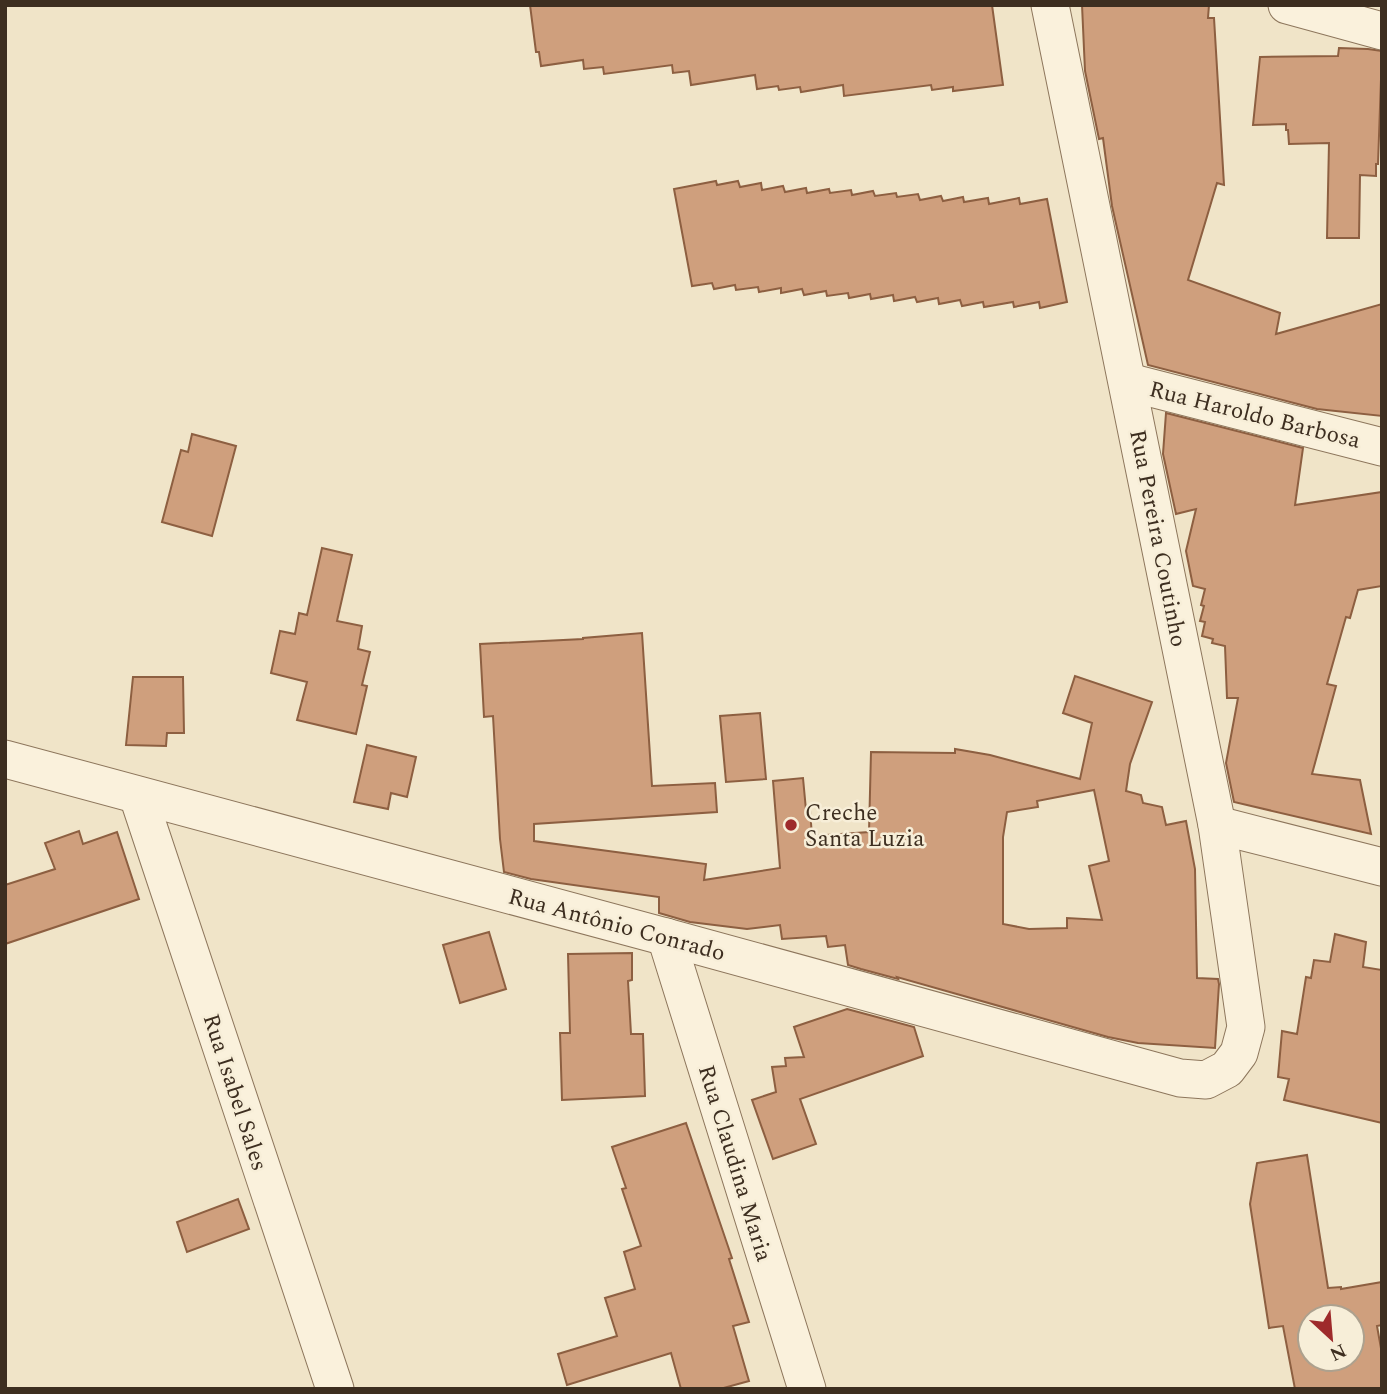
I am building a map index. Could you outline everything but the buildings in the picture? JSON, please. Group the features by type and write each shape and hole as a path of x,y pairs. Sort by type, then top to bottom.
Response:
{"street":[{"name":"Rua Pereira Coutinho","path":"1050,5 1217,825 1246,1027 1239,1053 1227,1069"},
{"path":"1287,5 1382,31"},
{"name":"Rua Haroldo Barbosa","path":"1128,382 1382,447"},
{"name":"Rua Antônio Conrado","path":"5,759 1180,1078 1206,1080 1227,1069"},
{"name":"Rua Isabel Sales","path":"138,796 335,1389"},
{"path":"1217,825 1382,867"},
{"name":"Rua Claudina Maria","path":"666,937 807,1389"}],"place":[{"name":"Creche Santa Luzia","path":"791,825"}]}
